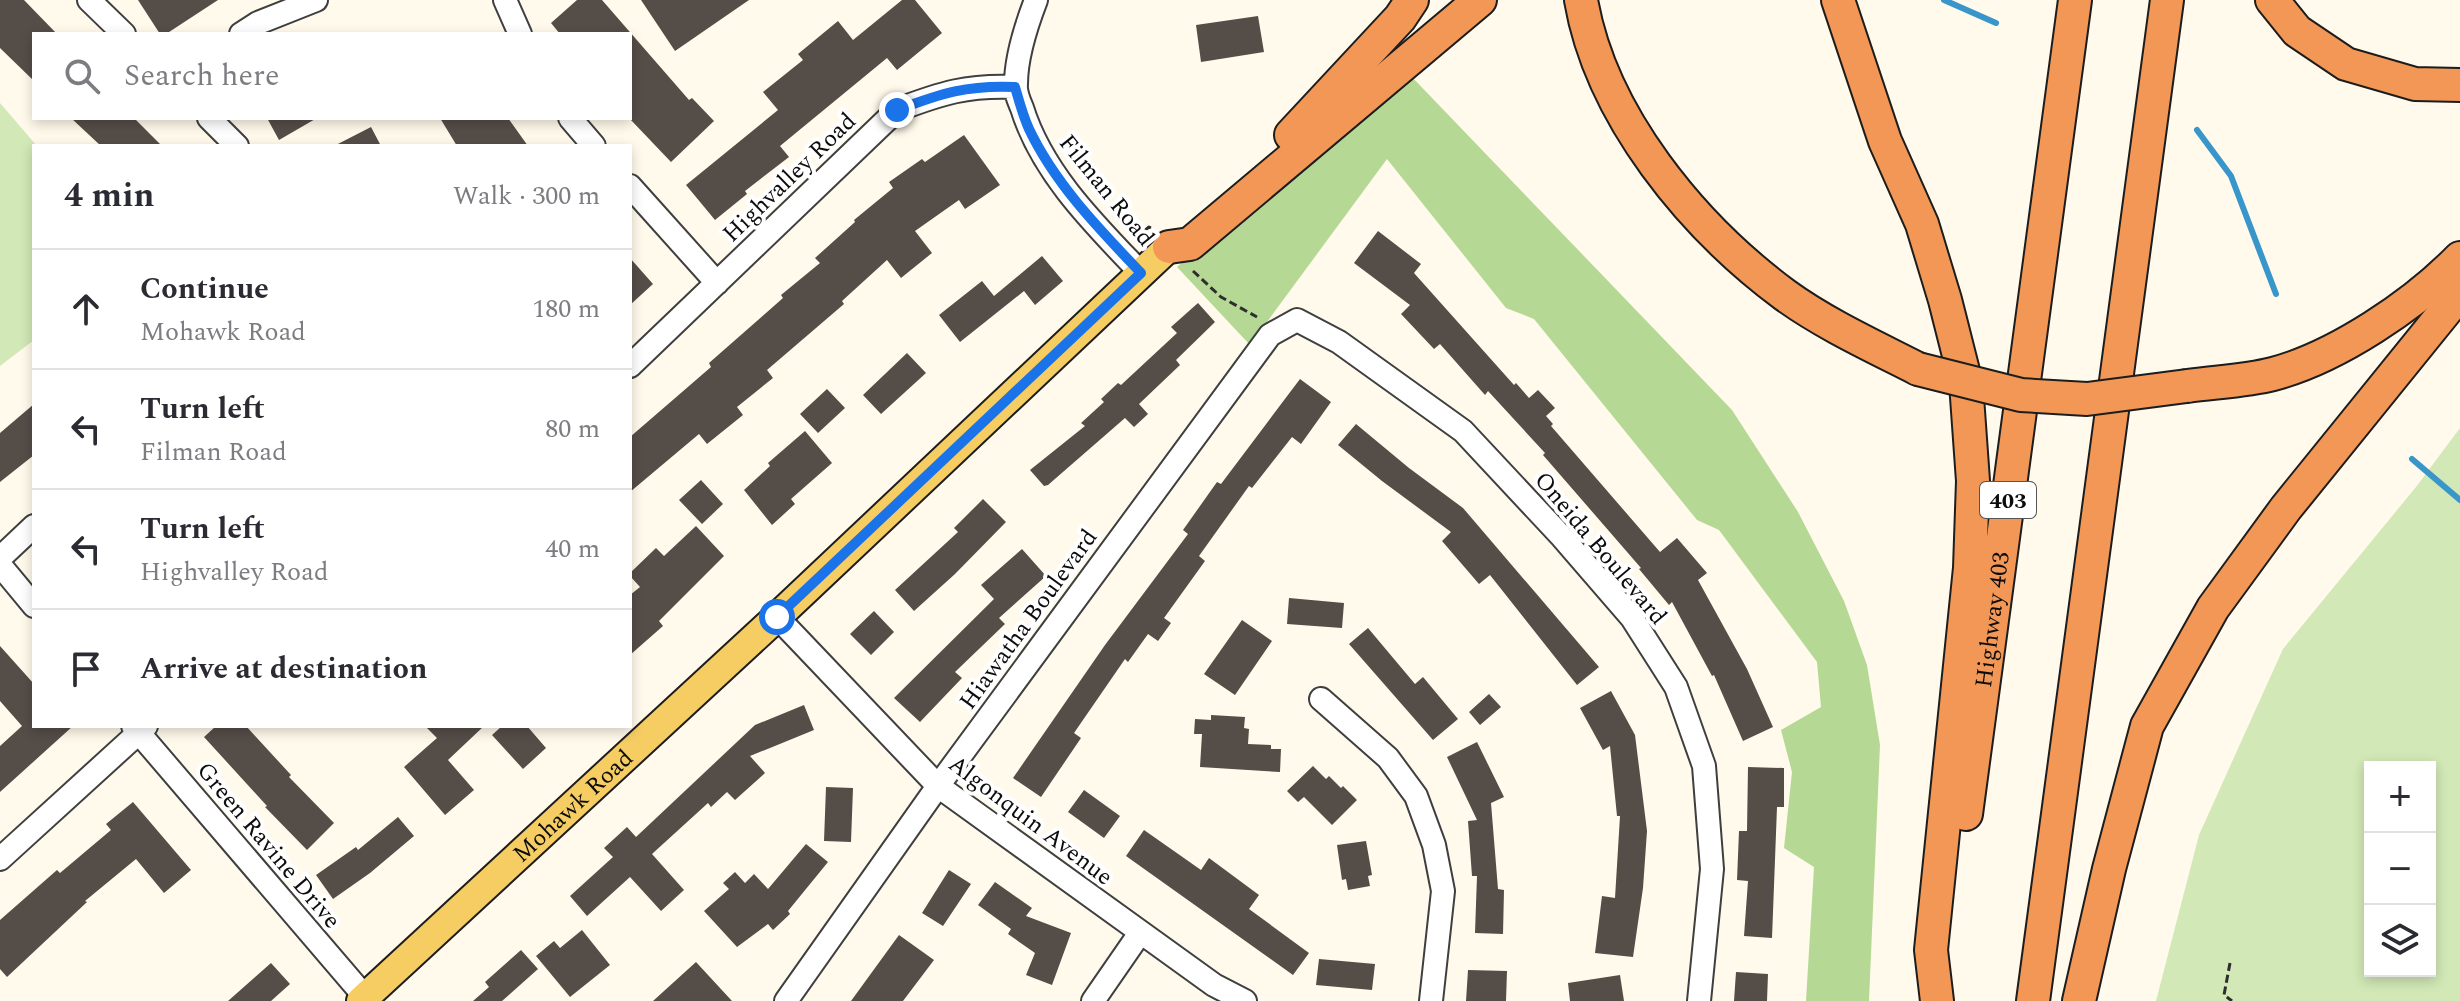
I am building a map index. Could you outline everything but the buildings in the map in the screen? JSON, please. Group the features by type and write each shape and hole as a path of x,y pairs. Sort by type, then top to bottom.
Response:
{"highway":[{"path":"1291,135 1400,18 1412,0"},
{"path":"1169,247 1178,230 1454,0"},
{"path":"1169,247 1190,244 1480,0"},
{"path":"1581,0 1602,73 1657,167 1687,205 1728,247 1786,295 1918,369 2021,395 2087,399 2273,374 2352,342 2442,276 2460,258"},
{"path":"1838,0 1885,141 1922,224 1966,383 1973,481 1970,568 1931,950 1939,1001"},
{"name":"Highway 403","path":"1939,1001 2075,0"},
{"path":"2033,1001 2167,0"},
{"path":"2272,0 2297,31 2346,64 2415,84 2460,85"},
{"path":"2079,1001 2109,869 2147,726 2213,608 2286,508 2460,293"}],"main road":[{"name":"Mohawk Road","path":"363,999 777,617 1169,247"}],"street":[{"path":"89,0 122,32"},
{"path":"244,32 258,23 316,0"},
{"path":"505,0 519,32"},
{"name":"Filman Road","path":"1036,0 1019,54 1015,87 1028,128 1051,168 1089,217 1141,273"},
{"name":"Highvalley Road","path":"632,364 897,110 944,93 979,86 1015,87"},
{"path":"211,120 235,144"},
{"path":"572,120 592,144"},
{"path":"632,188 717,283"},
{"name":"Oneida Boulevard","path":"1270,335 1297,320 1339,342 1463,431 1632,618 1676,687 1704,766 1712,869 1699,1001"},
{"name":"Hiawatha Boulevard","path":"786,1001 938,786 1270,335"},
{"path":"0,558 32,528"},
{"path":"0,565 32,604"},
{"name":"Algonquin Avenue","path":"777,617 938,786 1214,985 1245,1001"},
{"path":"1321,699 1388,758 1416,796 1434,845 1443,891 1431,1001"},
{"path":"0,859 139,728"},
{"name":"Green Ravine Drive","path":"139,728 363,999"},
{"path":"1093,1001 1140,933"}],"path":[{"path":"1169,247 1221,297 1264,321 1270,335"},
{"path":"2230,963 2224,995 2232,1001"}],"green space":[{"path":"1409,74 1732,410 1798,512 1844,601 1867,665 1880,745 1869,1001 1806,1001 1814,867 1784,848 1792,772 1781,730 1821,707 1817,662 1719,530 1697,520 1534,319 1506,308 1387,159 1250,345 1177,267"},
{"path":"0,103 35,144 32,144 32,342 0,366"},
{"path":"2460,428 2460,1001 2156,1001 2199,835 2283,649 2416,487"}],"waterway":[{"path":"1944,0 1996,23"},
{"path":"2197,130 2231,176 2276,294"},
{"path":"2412,459 2460,500"}],"route":[{"path":"777,617 1141,273 1089,217 1051,168 1028,128 1015,87 979,86 944,93 897,110"}]}
